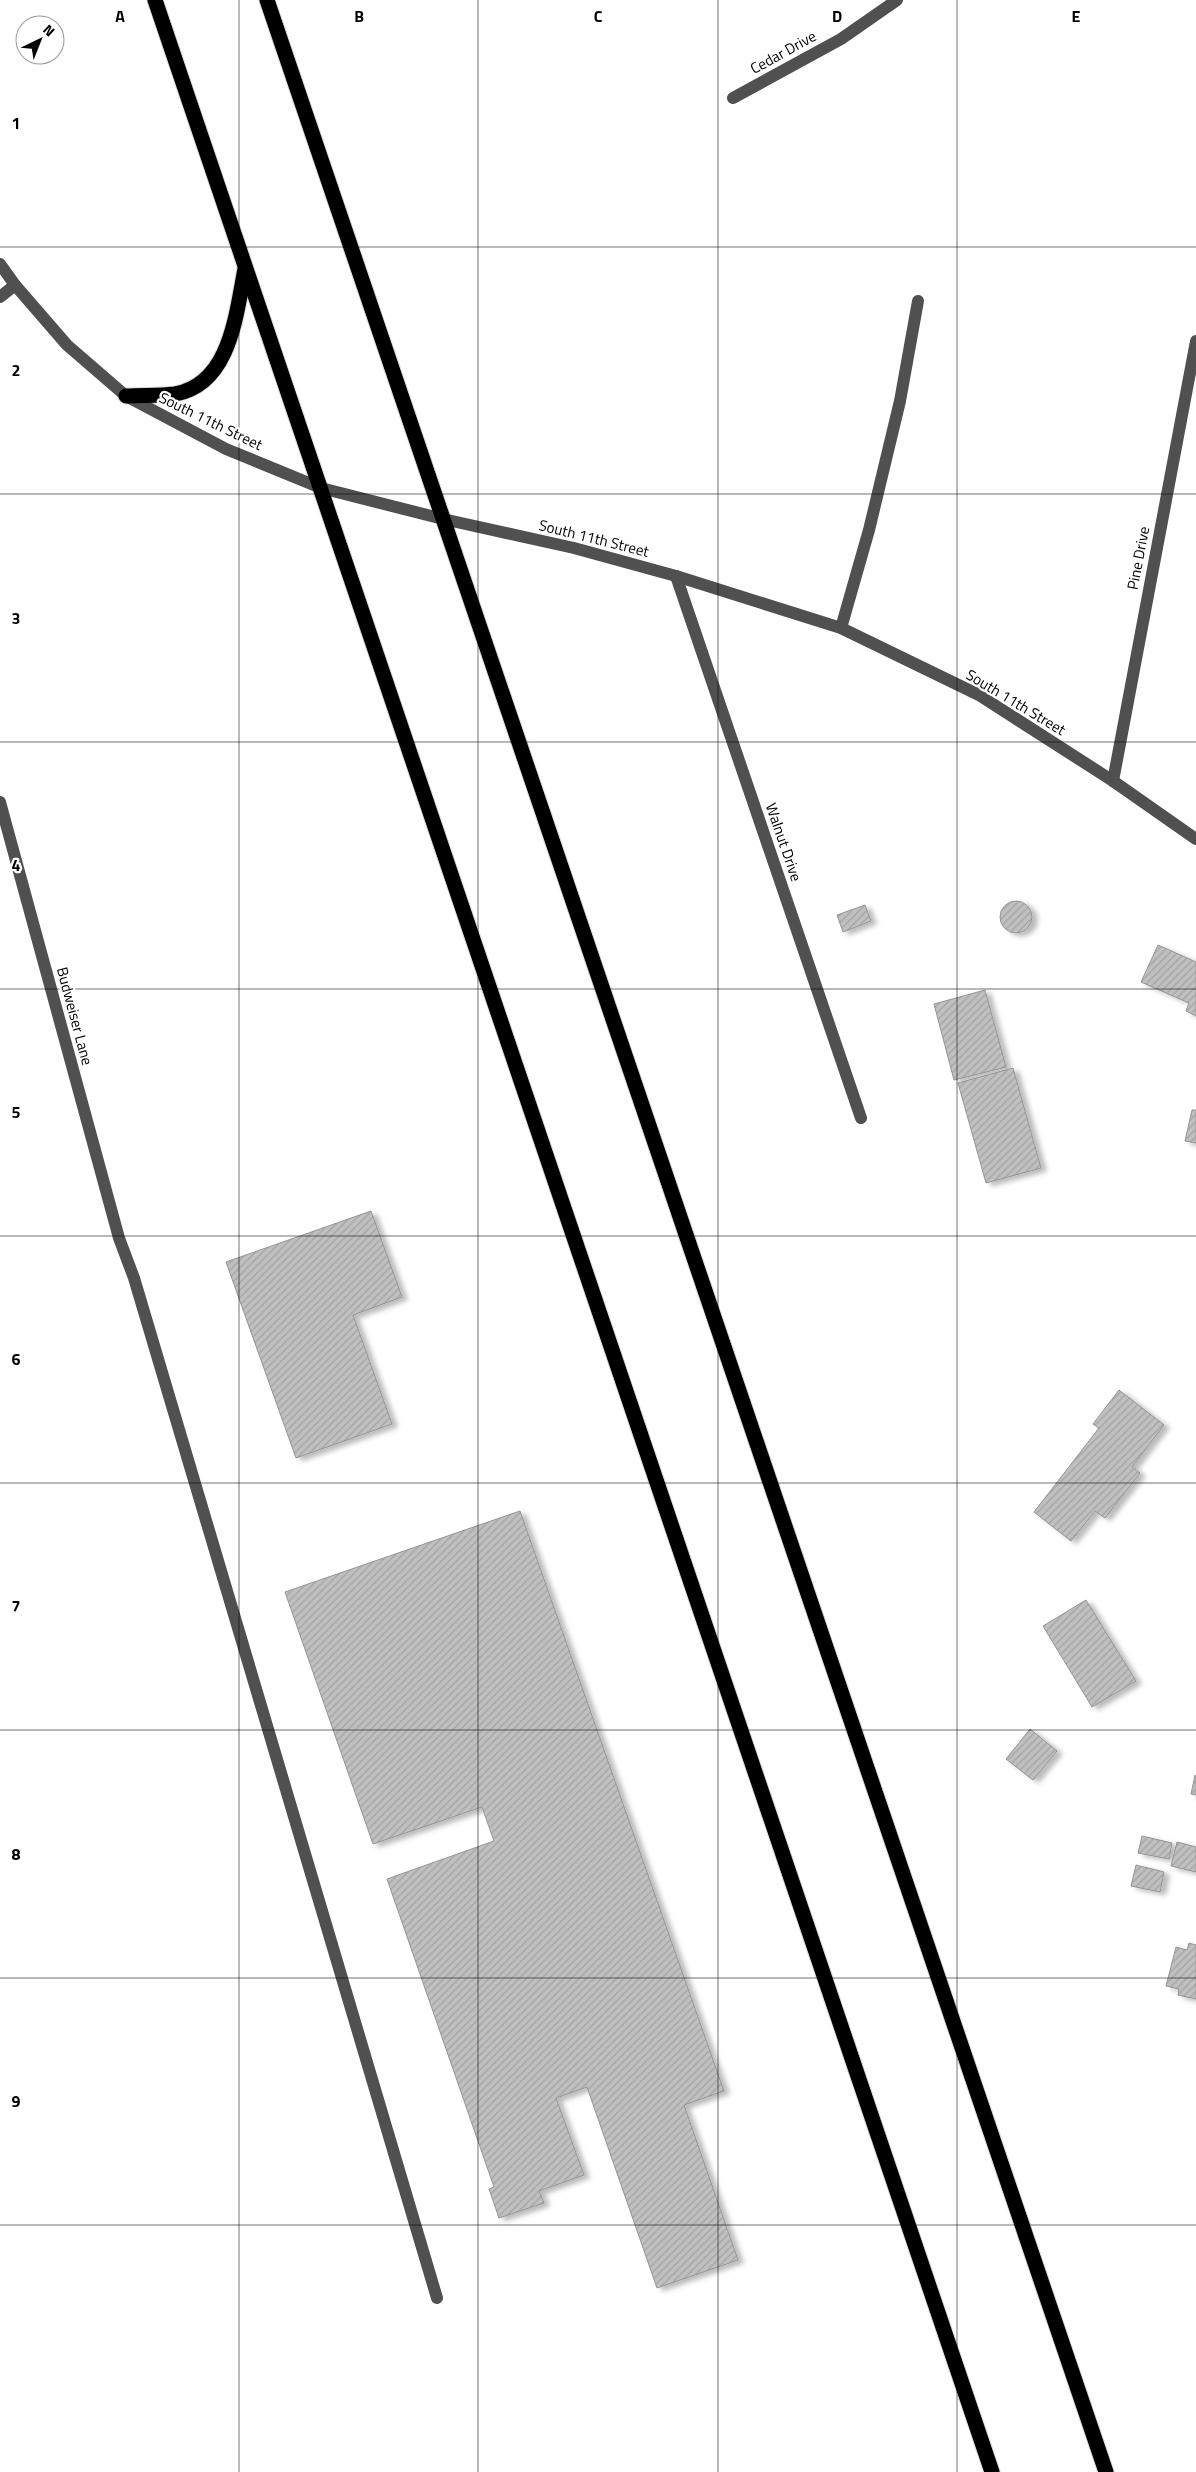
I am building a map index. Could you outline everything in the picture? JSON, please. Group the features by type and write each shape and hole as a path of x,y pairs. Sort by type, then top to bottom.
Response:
{"highway":[{"path":"155,0 992,2472"},
{"path":"267,0 1106,2472"},
{"path":"126,396 176,394 197,386 212,372 231,337 246,267"}],"street":[{"name":"Cedar Drive","path":"733,98 841,39 897,0"},
{"name":"South 11th Street","path":"0,264 15,286 67,345 126,396 226,449 321,488 443,519 574,548 676,576 841,628 979,695 1113,782 1196,839"},
{"path":"0,297 15,286"},
{"path":"841,628 869,530 900,401 918,301"},
{"name":"Pine Drive","path":"1113,782 1196,341"},
{"name":"Walnut Drive","path":"676,576 861,1118"},
{"name":"Budweiser Lane","path":"0,802 119,1238 140,1297 437,2298"}],"building":[{"path":"1016,901 1022,902 1027,906 1031,911 1031,923 1027,928 1022,932 1016,933 1010,932 1005,928 1001,923 1000,917 1001,911 1005,906 1010,902"},
{"path":"865,905 871,921 843,932 837,915"},
{"path":"1158,945 1196,962 1196,1016 1186,1011 1189,1003 1141,982"},
{"path":"985,990 1006,1067 954,1080 934,1004"},
{"path":"1013,1068 1041,1168 986,1183 958,1083"},
{"path":"1192,1110 1196,1110 1196,1143 1185,1141"},
{"path":"371,1211 402,1297 353,1315 392,1424 296,1458 226,1262"},
{"path":"1119,1390 1164,1425 1132,1467 1140,1473 1105,1518 1095,1511 1071,1541 1034,1512 1099,1428 1093,1424"},
{"path":"520,1511 724,2091 684,2105 738,2260 657,2288 587,2087 556,2098 584,2175 539,2191 544,2203 499,2218 489,2189 494,2187 387,1879 494,1841 482,1807 373,1844 285,1592"},
{"path":"1086,1600 1136,1681 1092,1707 1043,1626"},
{"path":"1030,1729 1057,1751 1033,1780 1006,1759"},
{"path":"1196,1776 1196,1795 1191,1794"},
{"path":"1142,1836 1172,1843 1169,1859 1138,1853"},
{"path":"1177,1842 1196,1847 1196,1872 1171,1866"},
{"path":"1136,1865 1164,1872 1160,1892 1131,1886"},
{"path":"1189,1943 1196,1945 1196,1999 1178,1995 1179,1989 1166,1986 1176,1947 1187,1950"}]}
